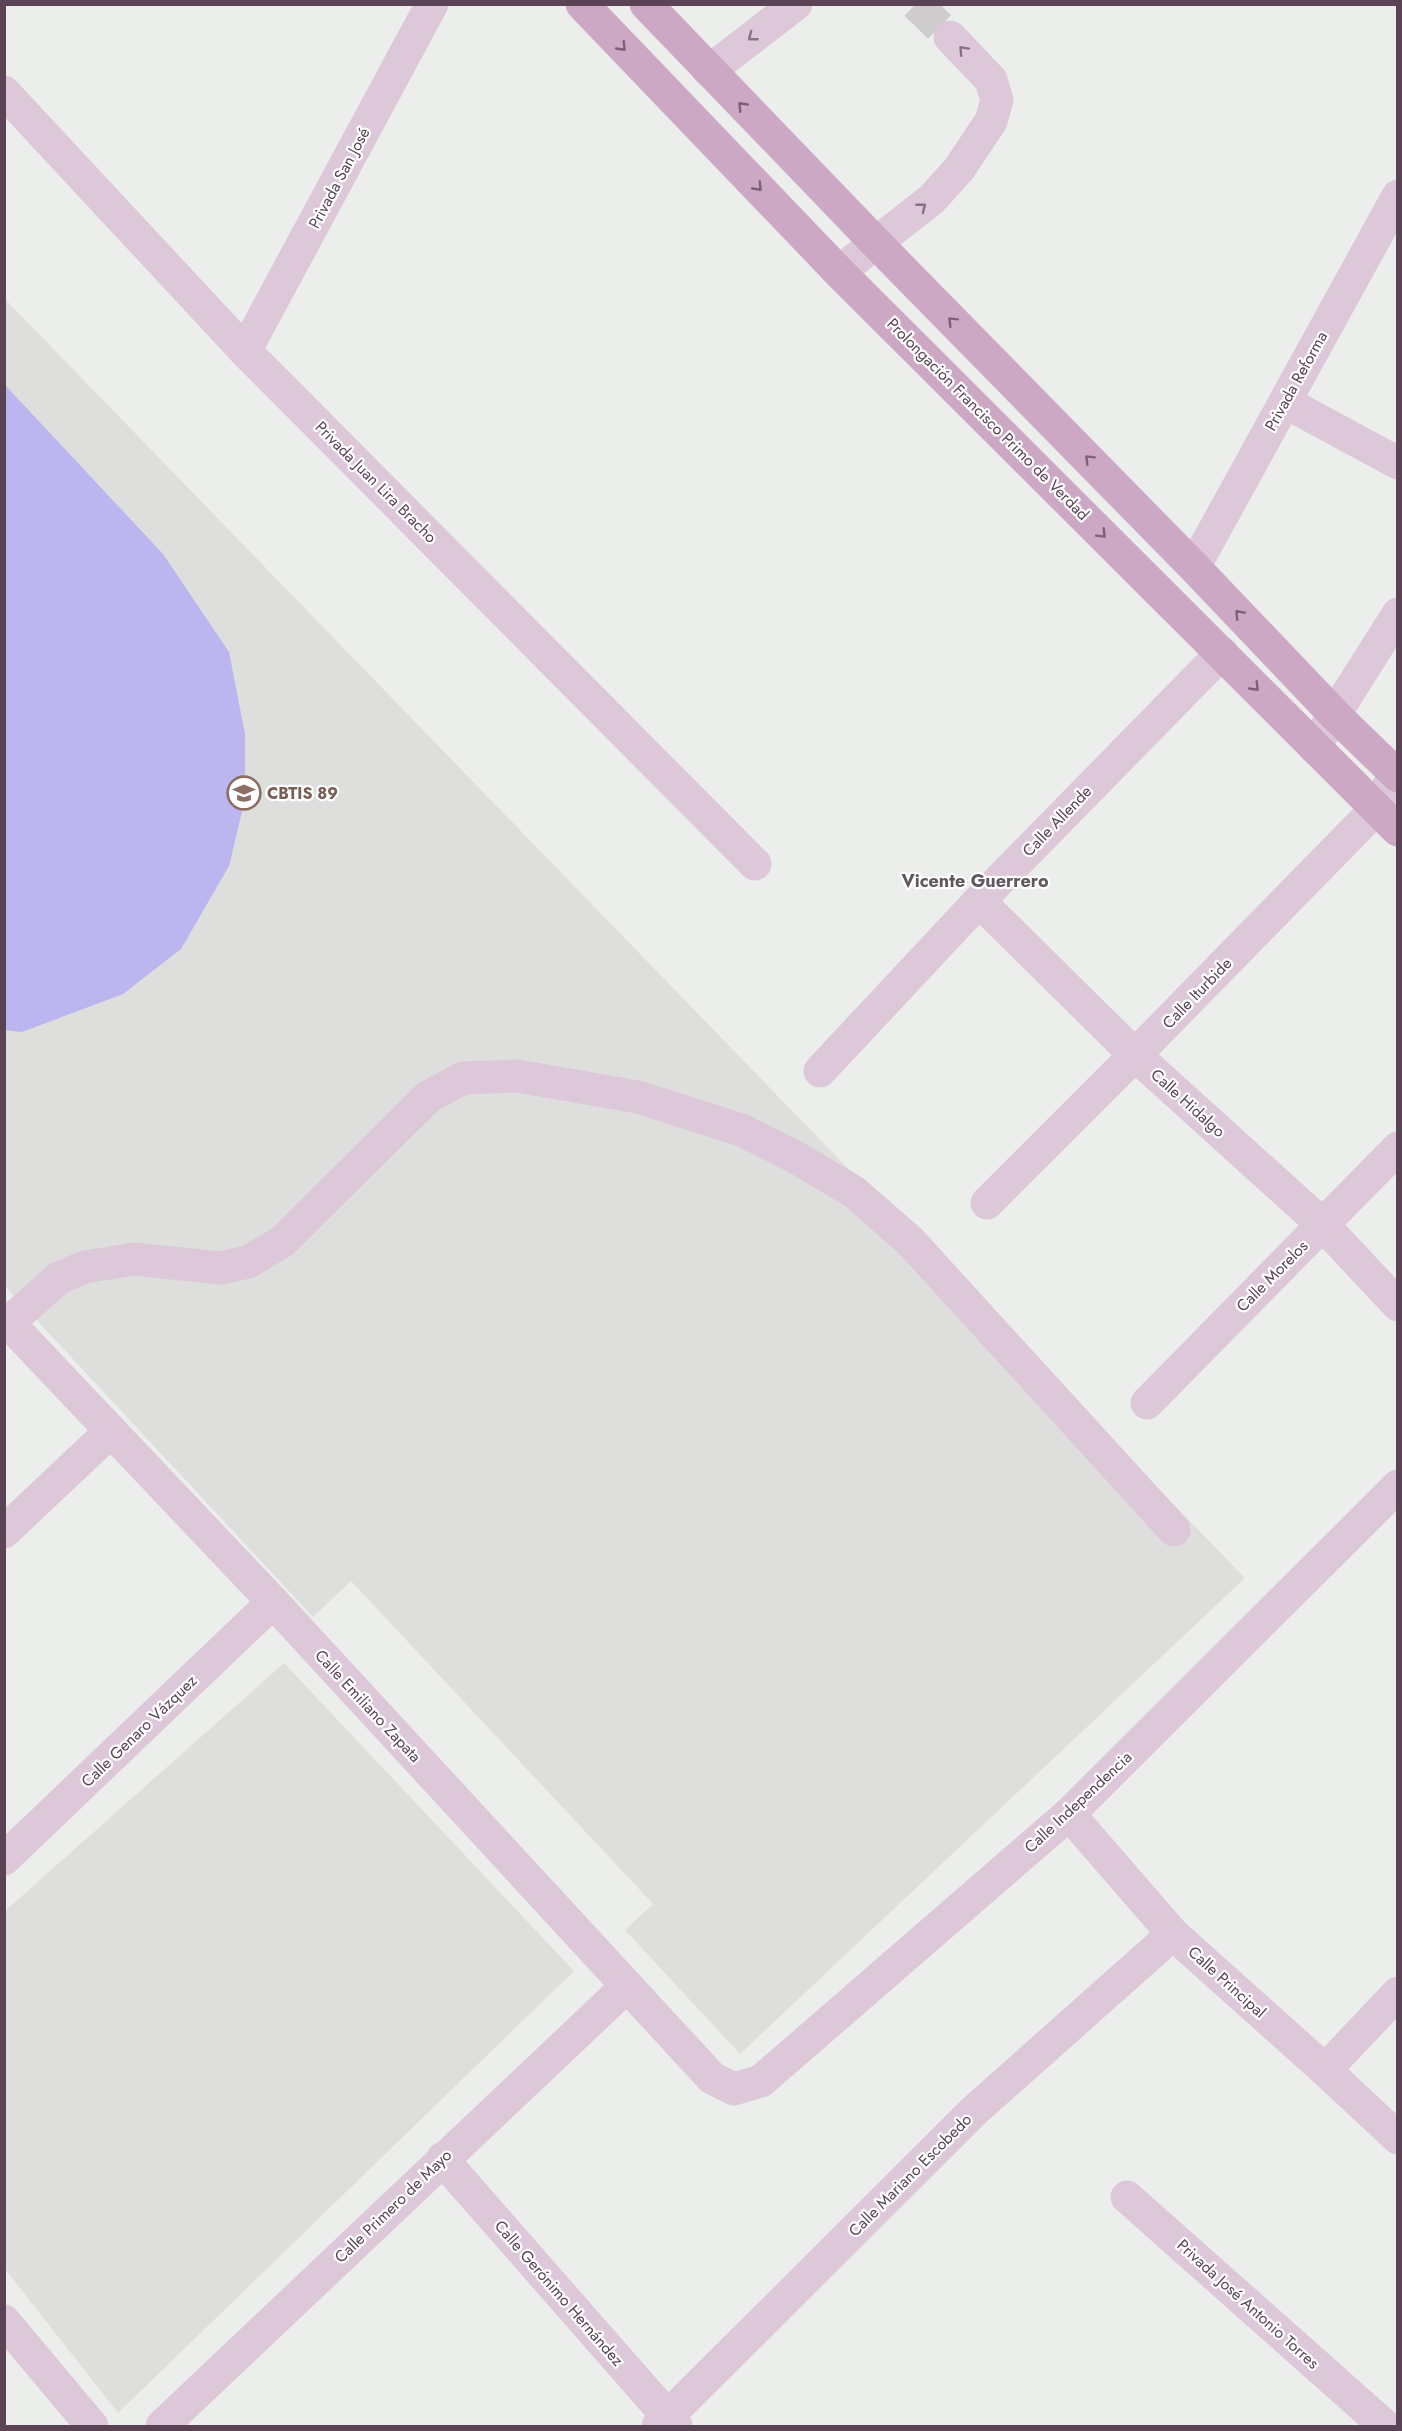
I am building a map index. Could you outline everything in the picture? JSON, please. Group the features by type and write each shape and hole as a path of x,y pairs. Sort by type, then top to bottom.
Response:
{"main road":[{"name":"Prolongación Francisco Primo de Verdad","path":"582,4 839,272 1387,820"},
{"path":"645,4 1194,567 1336,716 1397,773"}],"street":[{"name":"Privada San José","path":"245,351 432,4"},
{"path":"709,71 796,4"},
{"path":"839,272 932,199 959,169 991,121 997,100 991,80 950,37"},
{"name":"Privada Juan Lira Bracho","path":"4,92 245,351 755,864"},
{"name":"Privada Reforma","path":"1194,567 1398,196"},
{"path":"1285,402 1398,463"},
{"path":"1314,747 1336,716 1398,614"},
{"name":"Calle Allende","path":"820,1071 979,900 1222,653"},
{"name":"Calle Iturbide","path":"987,1203 1136,1055 1387,820 1397,773"},
{"name":"Calle Hidalgo","path":"979,900 1136,1055 1323,1224 1398,1305"},
{"path":"7,1320 59,1278 85,1267 134,1259 220,1268 248,1262 282,1241 428,1098 463,1078 517,1076 638,1097 744,1131 798,1158 854,1192 910,1241 1174,1530"},
{"name":"Calle Morelos","path":"1147,1403 1398,1148"},
{"name":"Calle Emiliano Zapata","path":"7,1320 273,1602 712,2078 734,2089"},
{"path":"4,1532 111,1431"},
{"name":"Calle Independencia","path":"734,2089 761,2081 1070,1814 1398,1486"},
{"name":"Calle Genaro Vázquez","path":"4,1859 273,1602"},
{"name":"Calle Principal","path":"1070,1814 1173,1934 1398,2138"},
{"name":"Calle Mariano Escobedo","path":"668,2423 975,2110 1173,1934"},
{"name":"Calle Primero de Mayo","path":"162,2427 442,2159 626,1987"},
{"path":"1325,2070 1398,1993"},
{"name":"Calle Gerónimo Hernández","path":"442,2159 668,2423"},
{"name":"Privada José Antonio Torres","path":"1127,2197 1367,2421"},
{"path":"4,2321 92,2427"}],"shaded area":[{"name":"CBTIS 89","path":"5,299 1245,1578 740,2054 625,1930 653,1904 351,1581 313,1617 5,1286"},
{"path":"5,385 163,554 229,652 245,734 245,799 229,866 181,949 123,994 22,1032 4,1030"},
{"path":"284,1663 574,1971 118,2413 5,2269 5,1911"}],"tunnel":[{"path":"916,4 950,37"}],"place":[{"name":"CBTIS 89","path":"244,793"}],"district":[{"name":"Vicente Guerrero","path":"975,881"}]}
